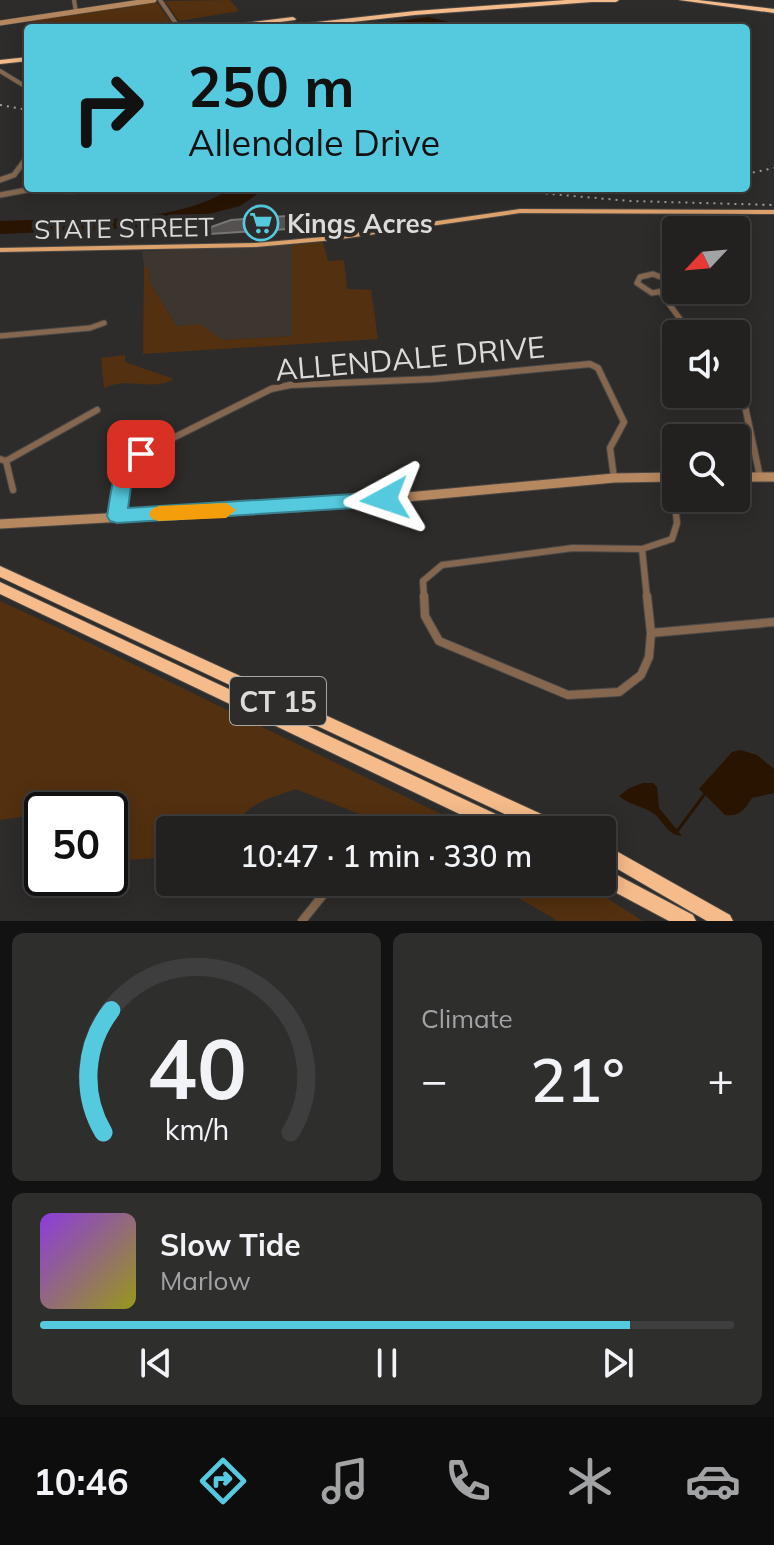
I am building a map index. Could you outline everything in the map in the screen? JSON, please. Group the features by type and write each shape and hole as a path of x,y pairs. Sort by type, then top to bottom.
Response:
{"highway":[{"path":"469,2 478,0"},
{"path":"258,24 495,0"},
{"path":"319,24 441,11 616,0"},
{"path":"682,0 774,11"},
{"path":"0,55 24,52"},
{"path":"0,62 24,59"},
{"name":"CT 15","path":"0,571 527,816"},
{"name":"CT 15","path":"0,588 481,816"},
{"path":"616,859 724,921"},
{"path":"616,883 687,921"}],"main road":[{"path":"0,23 157,0"},
{"name":"STATE STREET","path":"0,250 256,245 334,238 520,211 774,212"},
{"path":"0,524 299,507 614,478 662,477"},
{"path":"750,477 774,477"}],"street":[{"path":"74,0 76,12"},
{"path":"157,0 176,24"},
{"path":"0,71 24,86"},
{"path":"0,180 14,175 24,161"},
{"path":"0,195 24,190"},
{"path":"661,293 671,286 664,277 647,274 638,280 641,289 661,293 681,320"},
{"path":"0,336 90,328 104,323"},
{"name":"ALLENDALE DRIVE","path":"117,516 124,472 129,463 141,454 271,389 290,385 433,379 590,364 598,368 624,422 622,430 611,442 609,459 614,478"},
{"path":"745,408 760,477"},
{"path":"13,490 11,473 3,460 97,410"},
{"path":"642,549 651,633 649,657 641,675 619,692 568,695 439,641 425,616 423,581 442,565 573,548 642,549 672,539 677,523 676,512"},
{"path":"651,633 774,622"},
{"path":"302,921 322,896"}],"shaded area":[{"path":"230,0 239,11 179,21 165,1"},
{"path":"156,1 171,22 32,24 30,20"},
{"path":"429,17 456,24 374,24"},
{"path":"225,192 260,192 240,206 158,227 0,234 0,221 120,218 179,210"},
{"path":"323,242 328,261 344,260 347,289 371,290 378,339 143,354 144,268 149,268 150,283 177,326 200,324 223,340 292,336 292,245"},
{"path":"292,245 292,336 222,340 200,325 177,326 150,283 149,268 144,268 142,251"},
{"path":"125,355 125,362 174,379 165,383 122,383 104,388 101,358"},
{"path":"0,601 445,816 364,816 296,789 268,799 242,816 156,816 156,858 128,860 128,792 24,792 24,817 0,820"},
{"path":"740,750 757,755 774,769 774,793 752,798 738,813 725,815 699,789 732,752"},
{"path":"643,783 653,783 657,787 659,808 682,836 670,831 653,813 619,796"},
{"path":"516,896 603,896 643,921 558,921"}],"building":[{"name":"Kings Acres","path":"301,215 302,228 210,234 211,227 231,220"}],"waterway":[{"path":"678,830 704,795"}],"railway":[{"path":"0,105 24,109"},
{"path":"750,173 774,168"},
{"path":"528,192 630,201 774,205"}],"slow traffic":[{"path":"159,514 226,510"}],"place":[{"name":"Kings Acres","path":"261,223"}],"route":[{"path":"141,454 129,463 124,472 117,516 299,507 385,499"}]}
